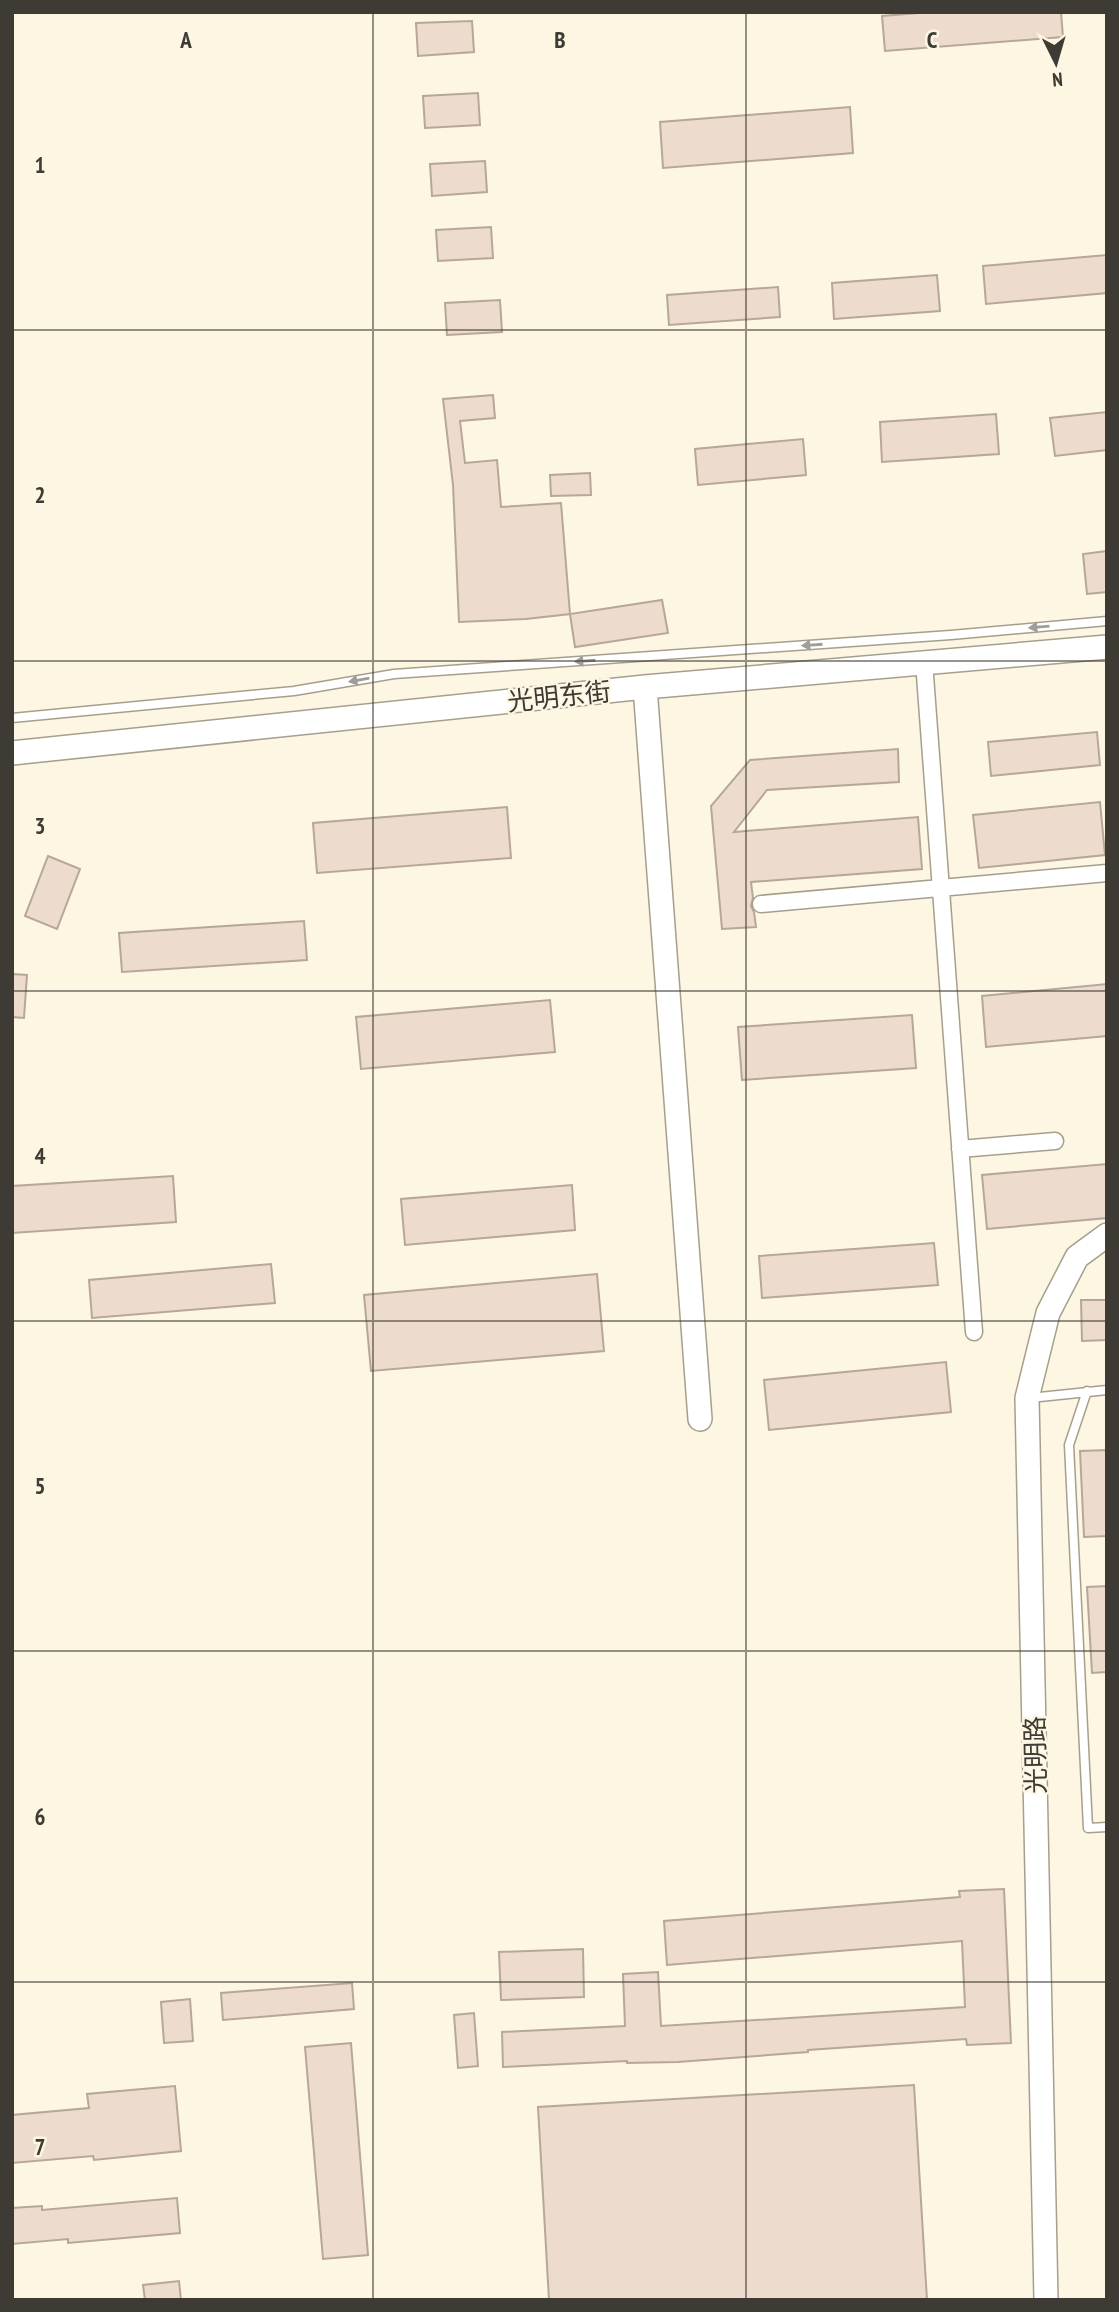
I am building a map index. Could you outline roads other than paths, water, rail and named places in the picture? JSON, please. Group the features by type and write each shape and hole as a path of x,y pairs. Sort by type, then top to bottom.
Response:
{"street":[{"name":"光明东街","path":"12,753 645,687 1107,647"},
{"path":"924,662 974,1332"},
{"path":"645,687 700,1419"},
{"path":"761,904 1107,873"},
{"path":"960,1149 1055,1141"},
{"name":"光明路","path":"1046,2300 1027,1398 1048,1313 1077,1257 1107,1236"}],"lane":[{"path":"12,718 294,691 394,674 951,635 1107,621"},
{"path":"1027,1398 1107,1390"},
{"path":"1087,1391 1069,1445 1088,1828 1107,1827"}]}
